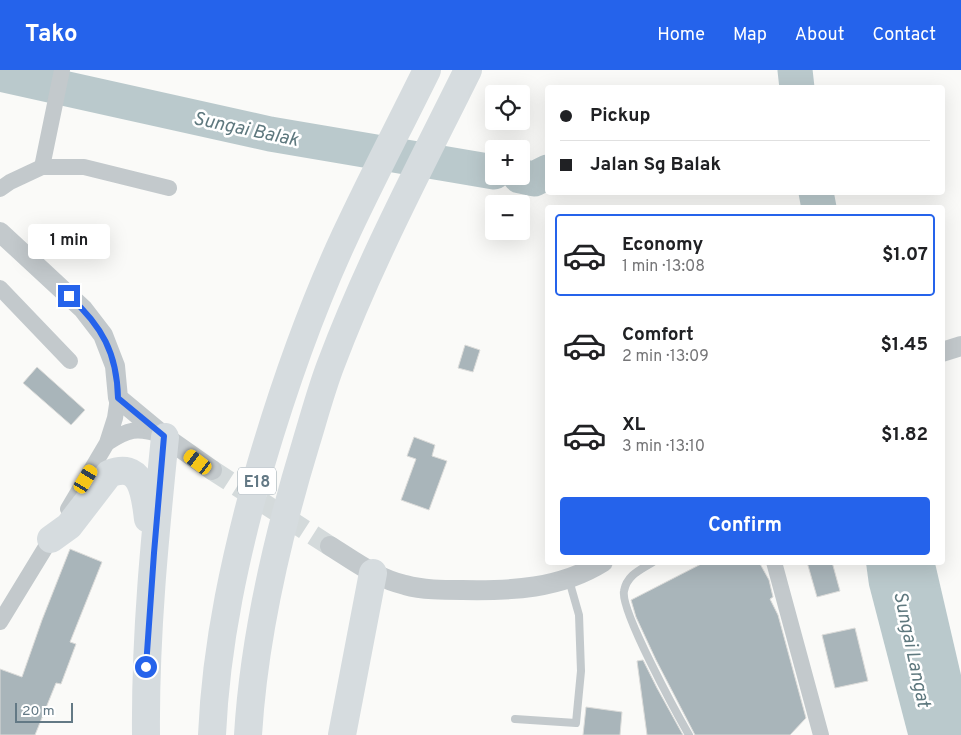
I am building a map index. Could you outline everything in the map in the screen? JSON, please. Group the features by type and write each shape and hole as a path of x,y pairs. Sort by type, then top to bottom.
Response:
{"highway":[{"name":"E18","path":"212,735 214,692 227,599 250,502 280,398 344,237 427,70"},
{"name":"E18","path":"248,735 250,700 264,607 292,489 330,365 379,251 468,70"},
{"path":"146,735 145,686 164,436"},
{"path":"51,539 69,526 109,474 118,471 129,472 137,477 143,485 154,553"},
{"path":"342,735 373,573"}],"street":[{"path":"42,167 62,70"},
{"path":"0,189 10,182 42,167 84,167 169,188"},
{"path":"0,232 83,309 103,335 115,366 118,398 115,418 107,442 0,622"},
{"path":"0,288 70,361"},
{"path":"945,351 961,346"},
{"path":"118,398 164,436 212,470"},
{"path":"107,442 122,433 133,430 146,430 164,436"},
{"path":"330,546 373,573 404,585 434,590 506,590 537,587 569,580 597,565"},
{"path":"775,565 821,735"}],"lane":[{"path":"648,565 629,577 623,593 629,616 672,706 690,735"},
{"path":"515,719 576,723 581,671 579,616 569,580"}],"water":[{"path":"866,565 935,565 961,675 961,735 908,735 869,585"}],"building":[{"path":"465,345 480,350 473,372 458,368"},
{"path":"37,367 85,410 71,425 23,383"},
{"path":"414,437 435,445 432,456 447,461 429,510 401,500 416,459 407,456"},
{"path":"70,549 102,562 70,642 76,644 61,684 56,683 35,735 0,735 0,669 22,677"},
{"path":"699,565 761,565 769,580 773,597 770,599 778,615 806,718 790,735 695,735 656,660 636,617 631,600"},
{"path":"808,565 833,565 840,591 817,597"},
{"path":"855,628 868,681 835,688 822,635"},
{"path":"643,660 683,735 647,735 637,661"},
{"path":"586,707 622,712 620,735 583,735"}],"waterway":[{"name":"Sungai Langat","path":"795,70 797,85"},
{"name":"Sungai Balak","path":"0,74 270,134 485,170"},
{"name":"Sungai Balak","path":"530,178 534,179 545,174"},
{"name":"Sungai Langat","path":"817,195 818,205"}],"tunnel":[{"path":"212,470 330,546"}],"route":[{"path":"69,296 83,309 103,335 115,366 118,398 164,436 146,667"}]}
